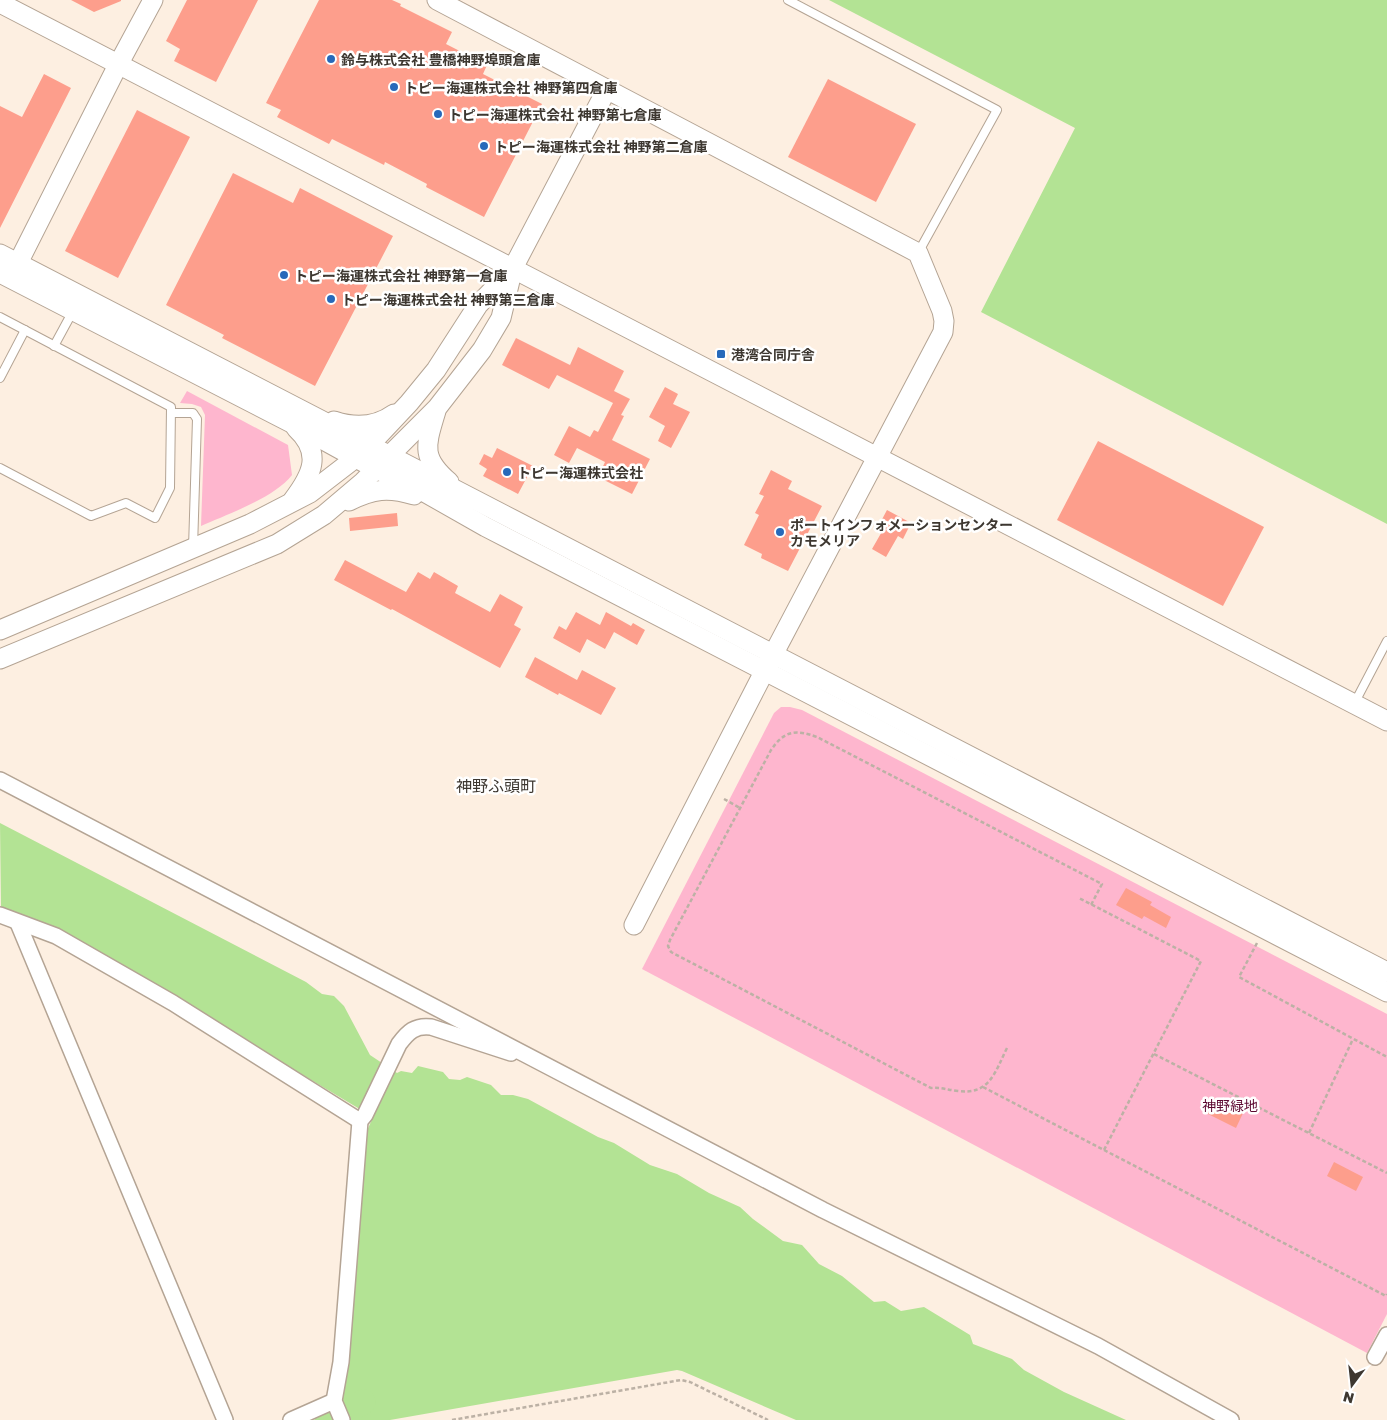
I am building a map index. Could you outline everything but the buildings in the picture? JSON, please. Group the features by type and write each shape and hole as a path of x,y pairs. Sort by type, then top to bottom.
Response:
{"street":[{"path":"9,272 153,0"},
{"path":"437,0 918,253 942,311 944,321 943,332 769,662 634,925"},
{"path":"0,3 1387,721"},
{"path":"324,515 383,462 437,408 482,350 501,318 513,268 607,88"},
{"path":"0,254 9,272 73,311 290,414 357,426 386,420 409,403"},
{"path":"0,630 193,549 289,505 310,493 363,452 409,403 436,370 478,305 513,268"},
{"path":"9,272 383,462 419,489 458,501 769,662 1387,972"},
{"path":"437,408 428,437 427,451 433,465 458,501"},
{"path":"289,505 309,476 312,465 309,444 290,414"},
{"path":"0,659 259,552 365,494 388,489 458,501"},
{"path":"769,662 1387,992"},
{"path":"0,780 824,1210 1098,1346 1231,1420"},
{"path":"0,915 56,936 174,1003 362,1118"},
{"path":"18,923 225,1420"},
{"path":"342,1420 334,1400 341,1362 362,1118 389,1064 406,1034 420,1026 443,1030 544,1063"},
{"path":"1375,1357 1387,1335"},
{"path":"291,1420 334,1400"}],"lane":[{"path":"788,0 997,110 918,253"},
{"path":"54,346 73,311"},
{"path":"0,317 171,407 170,488 155,518 126,503 92,516 0,468"},
{"path":"0,378 25,330"},
{"path":"171,413 193,413 197,419 193,549"},
{"path":"1354,704 1387,641"}],"path":[{"path":"1007,1048 993,1076 983,1087 966,1092 941,1087 931,1088 672,952 668,946 777,741 795,732 804,732 825,741 1102,884 1091,905"},
{"path":"724,799 740,808"},
{"path":"1079,898 1201,961 1104,1150"},
{"path":"1257,944 1239,977 1387,1057"},
{"path":"1309,1133 1353,1039"},
{"path":"1154,1054 1387,1173"},
{"path":"983,1087 1387,1296"},
{"path":"452,1420 681,1380 690,1382 768,1420"}],"green space":[{"path":"187,391 288,445 292,475 274,491 262,498 201,526 205,415 201,407 180,403"},
{"name":"神野緑地","path":"781,707 802,710 1387,1014 1387,1314 1367,1353 642,969 774,713"}],"shaded area":[{"path":"829,0 1387,0 1387,524 981,312 1075,128"},
{"path":"0,823 306,982 322,994 334,996 344,1006 370,1055 397,1073 401,1071 412,1073 418,1066 443,1072 449,1079 460,1080 467,1077 491,1085 501,1095 513,1095 528,1099 598,1137 614,1143 650,1165 677,1174 709,1193 740,1207 783,1241 802,1245 819,1264 842,1276 874,1302 885,1301 901,1311 924,1307 970,1335 973,1344 1012,1359 1024,1370 1064,1392 1126,1420 796,1420 677,1370 390,1420 352,1420 348,1418 342,1407 363,1140 373,1117 64,932 1,908"}],"waterway":[{"path":"327,1420 363,1402"}],"place":[{"name":"鈴与株式会社 豊橋神野埠頭倉庫","path":"331,59"},
{"name":"トピー海運株式会社 神野第四倉庫","path":"394,87"},
{"name":"トピー海運株式会社 神野第七倉庫","path":"438,114"},
{"name":"トピー海運株式会社 神野第二倉庫","path":"484,146"},
{"name":"トピー海運株式会社 神野第一倉庫","path":"284,275"},
{"name":"トピー海運株式会社 神野第三倉庫","path":"331,299"},
{"name":"港湾合同庁舎","path":"721,354"},
{"name":"トピー海運株式会社","path":"507,472"},
{"name":"ポートインフォメーションセンター カモメリア","path":"780,532"}],"district":[{"name":"神野ふ頭町","path":"496,786"}]}
